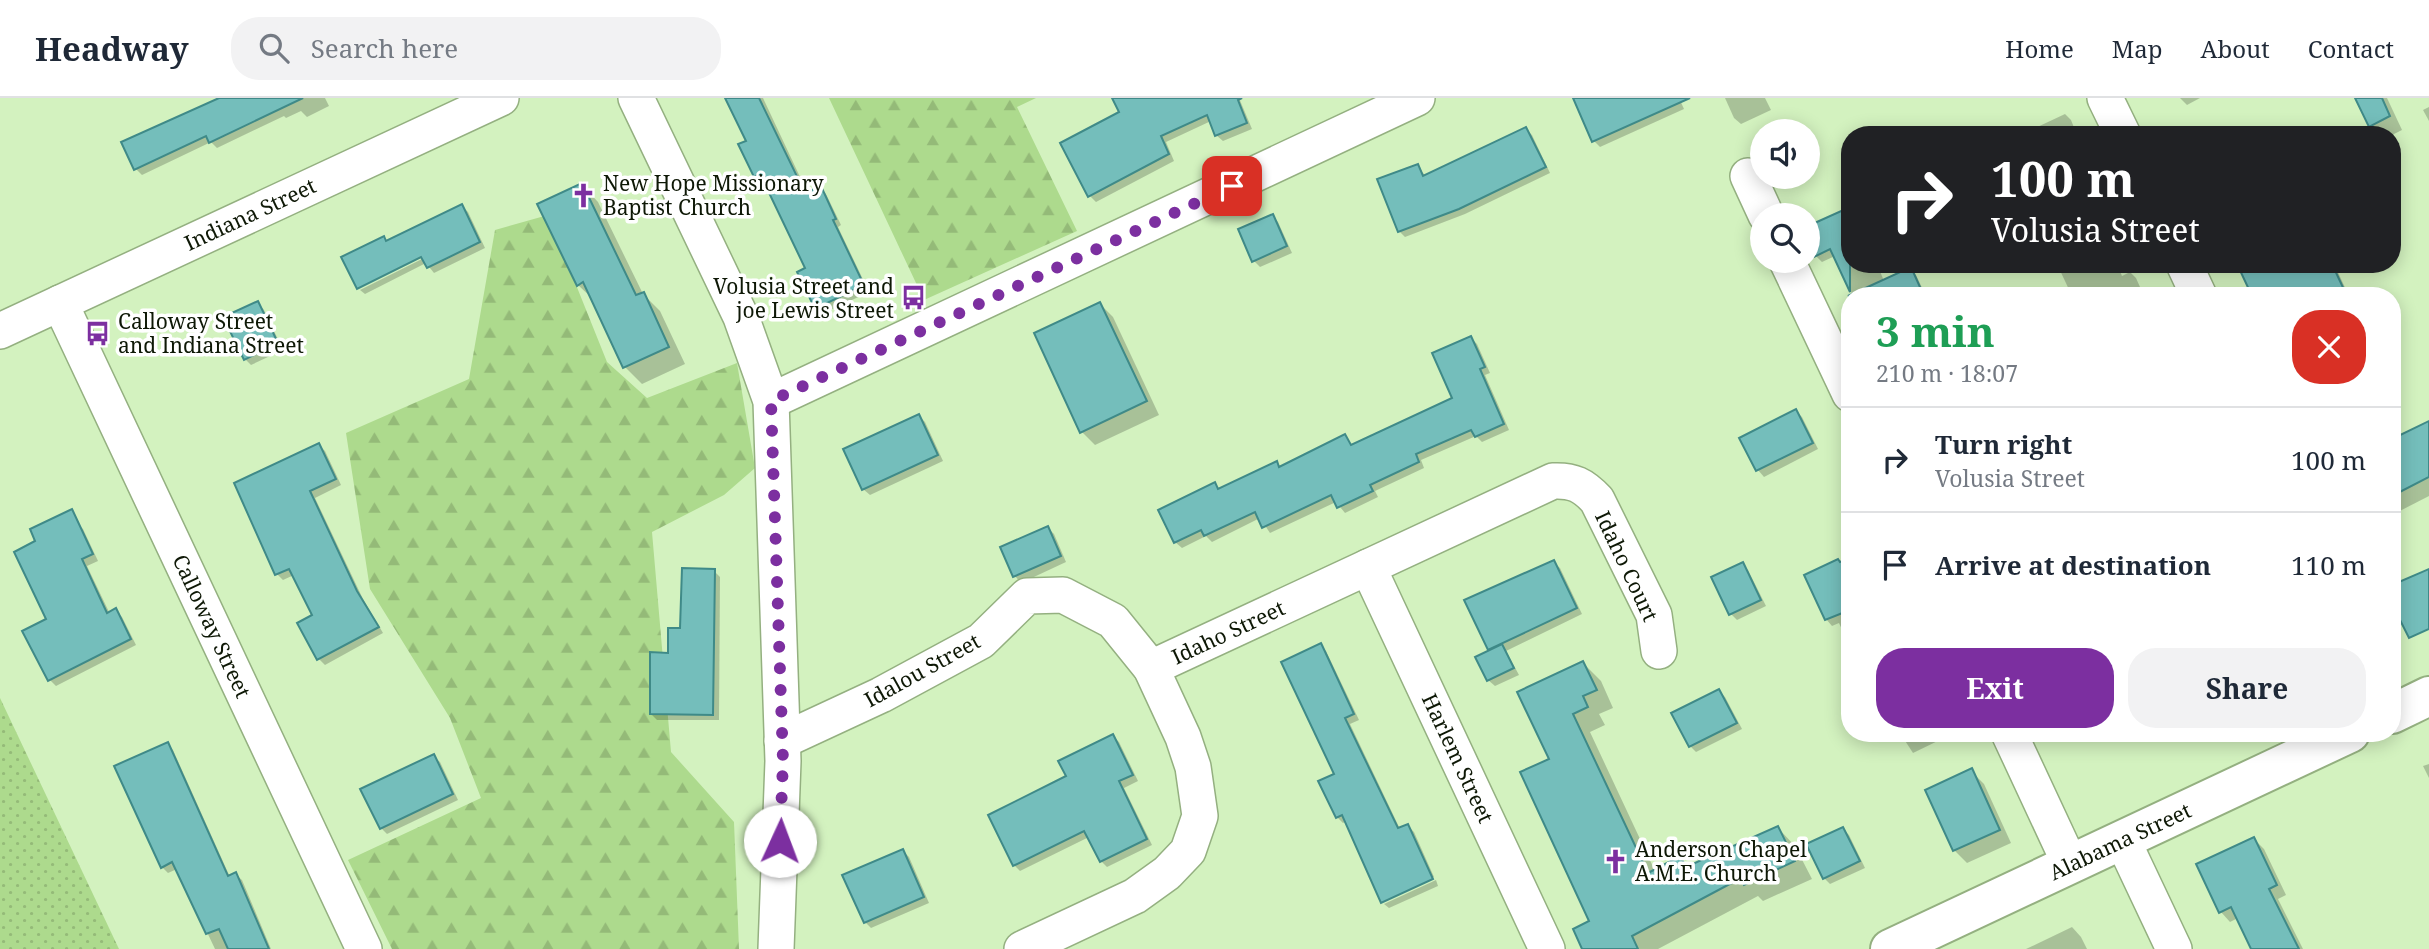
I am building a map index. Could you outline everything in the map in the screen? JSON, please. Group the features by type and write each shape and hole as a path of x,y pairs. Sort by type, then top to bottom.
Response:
{"street":[{"name":"Indiana Street","path":"0,331 501,98"},
{"path":"636,98 741,317 771,401 782,741 776,949"},
{"path":"771,401 1417,98"},
{"path":"2105,98 2119,126"},
{"path":"1748,176 1760,203"},
{"path":"1793,273 1841,375"},
{"name":"Calloway Street","path":"60,303 364,949"},
{"name":"Idaho Street","path":"1022,949 1135,896 1167,873 1191,844 1200,816 1194,767 1151,668 1553,481 1569,481 1585,487"},
{"name":"Idaho Court","path":"1585,487 1597,500 1654,615 1659,650"},
{"name":"Harlem Street","path":"1368,567 1547,949"},
{"name":"Idalou Street","path":"782,741 881,695 981,640 1027,596 1063,595 1113,621 1151,668"},
{"path":"2013,742 2070,864"},
{"name":"Alabama Street","path":"1890,949 2331,742"},
{"path":"2122,839 2174,949"}],"green space":[{"path":"829,98 1036,98 1017,107 1077,231 924,300"},
{"path":"548,215 607,362 647,398 737,363 755,468 724,495 652,532 671,752 734,822 739,949 392,949 348,860 481,798 450,718 370,589 346,433 469,379 495,230"},
{"path":"0,698 119,949 0,949"}],"building":[{"path":"219,98 303,98 209,143 206,136 134,170 121,142"},
{"path":"725,98 759,98 805,193 821,186 836,219 833,220 864,285 815,309 797,272 805,268 760,174 754,177 738,144 746,141"},
{"path":"1112,98 1242,98 1238,100 1247,123 1215,136 1207,115 1161,136 1169,154 1088,197 1060,143 1119,112"},
{"path":"1573,98 1690,98 1592,142"},
{"path":"2355,98 2382,98 2390,116 2369,126"},
{"path":"1526,127 1546,167 1459,209 1398,232 1377,179 1418,164 1423,176"},
{"path":"582,183 636,295 644,292 669,347 623,368 583,282 577,286 537,204"},
{"path":"462,204 480,242 427,268 421,257 357,289 341,257 384,236 386,241"},
{"path":"1841,211 1841,273 1830,249 1820,254 1820,221"},
{"path":"1273,214 1287,246 1252,262 1238,229"},
{"path":"1841,273 1850,273 1850,287 1848,287"},
{"path":"1898,273 1914,273 1920,287 1868,287"},
{"path":"2241,273 2336,273 2343,287 2248,287"},
{"path":"258,301 278,343 244,360 223,317"},
{"path":"1100,302 1147,401 1080,433 1034,333"},
{"path":"1471,336 1485,367 1480,369 1504,424 1475,437 1471,430 1416,454 1419,462 1370,485 1373,491 1337,508 1331,495 1262,528 1255,512 1204,536 1201,530 1174,543 1158,510 1215,482 1218,489 1277,461 1279,467 1345,434 1351,445 1452,398 1432,353"},
{"path":"1796,409 1813,443 1756,471 1739,438"},
{"path":"919,414 938,455 862,490 843,449"},
{"path":"2429,421 2429,477 2401,491 2401,435"},
{"path":"319,443 336,479 310,491 357,591 379,627 317,660 297,623 312,615 289,569 275,575 234,483"},
{"path":"72,509 93,554 82,559 107,613 116,608 131,639 48,681 22,631 46,619 14,552 35,541 30,529"},
{"path":"1048,526 1061,556 1013,577 1000,547"},
{"path":"1838,559 1841,614 1825,620 1804,575"},
{"path":"1554,560 1577,608 1488,650 1464,600"},
{"path":"1743,562 1761,600 1729,615 1711,577"},
{"path":"682,568 715,569 713,715 650,714 650,652 668,653 668,628 680,628"},
{"path":"2429,569 2429,629 2409,638 2401,622 2401,581"},
{"path":"1321,643 1354,714 1345,718 1398,828 1408,824 1433,879 1381,903 1342,815 1336,818 1318,781 1334,774 1281,662"},
{"path":"1502,644 1514,668 1487,681 1475,657"},
{"path":"1583,661 1597,690 1583,696 1588,707 1573,714 1648,873 1680,856 1686,867 1778,826 1795,861 1744,885 1741,878 1632,936 1638,949 1582,949 1573,929 1589,921 1520,772 1549,759 1517,692"},
{"path":"1719,689 1737,723 1689,747 1671,713"},
{"path":"1113,734 1133,775 1119,781 1147,839 1100,862 1084,831 1013,866 988,815 1066,776 1058,761"},
{"path":"168,742 228,876 236,872 269,949 228,949 219,929 206,934 172,862 161,868 114,766"},
{"path":"434,754 453,794 380,829 360,789"},
{"path":"1972,768 2000,830 1953,851 1925,790"},
{"path":"1843,827 1860,861 1823,879 1806,844"},
{"path":"2254,837 2277,885 2269,889 2299,949 2251,949 2231,907 2219,913 2196,864"},
{"path":"903,849 924,897 864,923 842,875"}],"place":[{"name":"New Hope Missionary Baptist Church","path":"583,195"},
{"name":"Volusia Street and joe Lewis Street","path":"914,298"},
{"name":"Calloway Street and Indiana Street","path":"98,333"},
{"name":"Anderson Chapel A.M.E. Church","path":"1615,861"}],"route":[{"path":"780,841 783,761 771,401 1232,186"}]}
